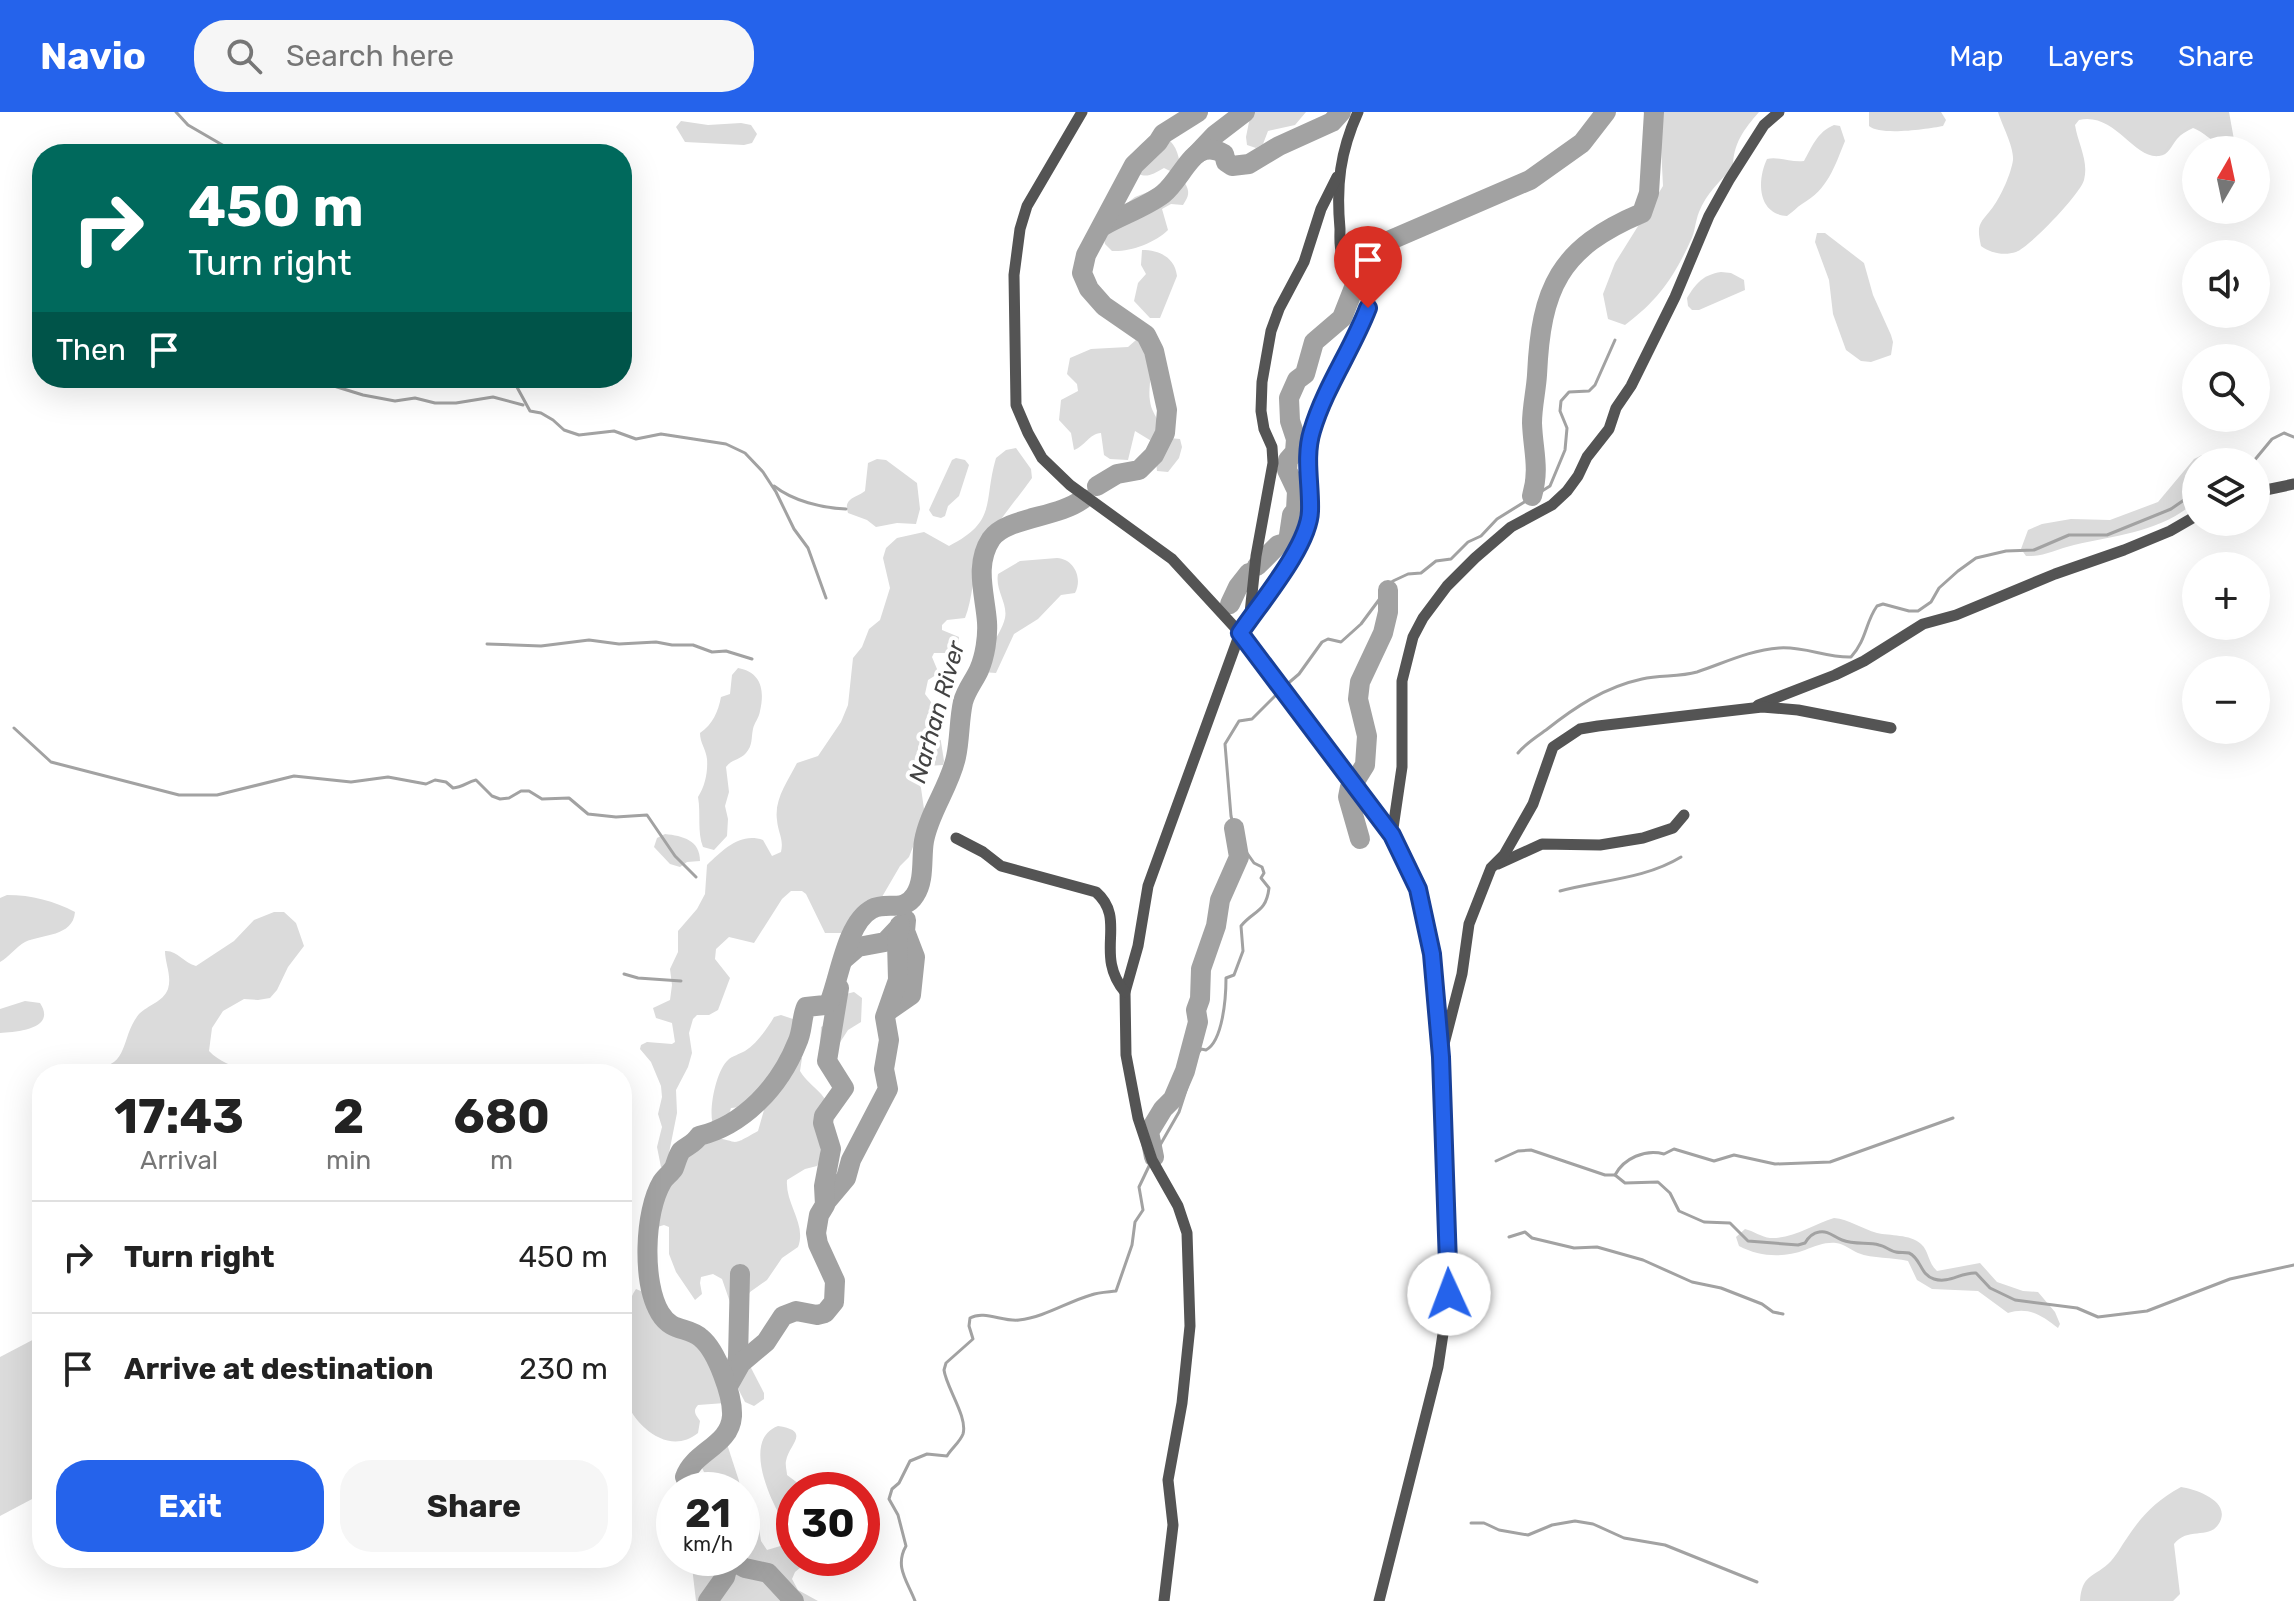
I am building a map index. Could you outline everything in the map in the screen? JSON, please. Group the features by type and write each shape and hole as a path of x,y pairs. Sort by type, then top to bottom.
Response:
{"street":[{"path":"1082,112 1027,206 1020,229 1014,275 1016,405 1042,458 1070,485 1172,559 1240,633 1392,835 1418,889 1432,954 1441,1057 1449,1294 1438,1367 1379,1601"},
{"path":"1250,618 1256,556 1273,463 1272,447 1261,411 1262,382 1271,331 1304,262 1321,209 1338,175 1349,132 1358,112"},
{"path":"1392,835 1402,767 1402,681 1413,637 1423,618 1447,586 1475,558 1511,527 1552,505 1578,476 1587,457 1609,429 1616,408 1631,386 1675,297 1709,216 1764,125 1779,112"},
{"path":"1164,1601 1173,1525 1168,1480 1182,1403 1190,1326 1187,1233 1178,1206 1152,1160 1138,1118 1126,1055 1125,992 1138,946 1148,886 1240,633 1300,545 1308,527 1311,434 1325,393 1360,330 1368,308 1368,289 1353,274 1342,254 1338,175"},
{"path":"2270,489 2294,484"},
{"path":"1750,708 1855,666 1923,624 1956,615 2042,579 2124,550 2182,523"},
{"path":"1441,1057 1462,974 1469,924 1491,868 1504,855 1533,804 1553,747 1561,739 1580,729 1598,726 1750,708 1798,710 1891,728"},
{"path":"1491,868 1542,844 1600,845 1643,838 1673,828 1684,815"},
{"path":"956,838 1001,866 1096,892 1106,901 1111,921 1109,954 1112,975 1125,992"}],"shaded area":[{"path":"1251,112 1306,112 1295,125 1268,131 1263,144 1256,148 1247,145"},
{"path":"1643,112 1759,112 1740,137 1733,167 1702,205 1692,239 1670,278 1655,298 1625,325 1608,319 1603,294 1615,263 1663,186 1660,127"},
{"path":"1869,112 1941,112 1946,120 1943,126 1883,131 1869,126"},
{"path":"1998,112 2229,112 2233,136 2206,136 2193,128 2159,156 2141,151 2103,123 2092,119 2079,120 2075,125 2085,166 2081,187 2032,241 2016,252 1997,253 1981,246 1979,228 2010,172 2013,155"},
{"path":"681,121 708,125 741,123 751,125 757,134 752,143 744,145 685,142 676,127"},
{"path":"1834,125 1840,126 1845,141 1824,185 1787,216 1777,214 1765,203 1762,195 1762,176 1767,159 1804,161 1819,136"},
{"path":"1151,138 1167,138 1170,141 1177,153 1180,171 1172,172 1164,168 1151,175 1143,175 1130,168 1136,150"},
{"path":"1174,182 1185,183 1187,199 1183,205 1171,204 1162,209 1168,230 1163,235 1127,250 1112,251 1105,244 1103,234 1122,207 1135,197"},
{"path":"1817,233 1825,233 1864,263 1873,295 1891,335 1891,355 1871,362 1861,361 1846,350 1833,314 1829,280 1815,242"},
{"path":"1142,250 1166,256 1176,270 1177,276 1160,318 1150,318 1134,301 1138,283 1146,274 1141,265"},
{"path":"1721,272 1744,280 1745,290 1699,310 1692,310 1687,298 1694,288 1701,280"},
{"path":"1136,340 1143,345 1150,359 1150,401 1160,426 1159,438 1153,442 1135,431 1128,460 1110,459 1104,455 1101,433 1074,450 1071,433 1059,420 1061,400 1078,391 1077,384 1067,374 1070,358 1091,349 1128,347"},
{"path":"1169,438 1180,439 1182,447 1179,458 1168,472 1157,471 1158,452"},
{"path":"1016,448 1031,469 1032,478 985,546 977,564 965,618 947,620 942,625 942,630 959,637 958,646 950,653 934,653 932,657 936,675 928,680 925,694 941,715 939,729 944,761 943,765 928,766 918,771 925,816 909,857 900,866 879,902 865,909 845,933 825,933 806,894 791,891 782,899 754,943 729,937 716,949 715,959 730,978 718,1010 709,1015 697,1015 693,1019 689,1033 692,1053 676,1090 677,1113 666,1168 661,1167 657,1147 662,1127 658,1114 661,1086 651,1062 640,1049 647,1042 675,1042 672,1023 656,1018 653,1008 670,1000 670,969 678,952 678,931 705,894 707,865 732,844 747,838 763,840 772,856 781,852 777,812 780,797 797,763 818,756 841,722 848,705 853,658 862,647 869,629 880,620 890,588 883,558 886,548 897,538 924,532 949,546 965,537 982,519 986,509 996,458 1006,450"},
{"path":"877,459 886,460 917,483 920,509 916,524 897,523 876,527 848,513 849,501 865,491 868,463"},
{"path":"952,460 965,460 969,465 959,496 948,506 945,516 933,516 929,510"},
{"path":"2182,473 2182,512 2169,520 2138,531 2039,555 2026,556 2021,549 2028,530 2042,524 2071,519 2110,520 2158,502"},
{"path":"1057,558 1068,562 1075,570 1078,581 1075,593 1061,595 1038,619 1014,634 996,673 982,672 1005,618 998,574 1020,561"},
{"path":"738,668 752,673 760,683 761,703 748,750 726,767 729,792 725,806 727,836 714,850 703,847 700,835 698,797 707,764 700,733 714,717 721,697 730,694 732,675"},
{"path":"665,834 684,838 694,844 700,861 687,862 680,867 670,864 654,847 657,838"},
{"path":"7,895 34,897 59,905 75,912 73,920 63,930 25,942 0,962 0,898"},
{"path":"274,912 284,912 296,923 304,946 270,998 244,999 223,1011 212,1028 209,1051 229,1064 110,1064 122,1052 139,1014 159,1000 168,989 165,951 173,952 196,966 234,941 254,920"},
{"path":"854,992 862,998 861,1022 848,1030 837,1047 820,1045 821,1027 833,1020 846,994"},
{"path":"25,1001 40,1003 43,1019 33,1027 0,1033 0,1009"},
{"path":"781,1015 799,1021 801,1026 783,1065 750,1106 731,1108 726,1123 714,1127 712,1103 716,1082 724,1065 749,1048 774,1017"},
{"path":"796,1056 802,1058 800,1071 825,1099 829,1114 817,1166 787,1180 800,1230 798,1247 782,1258 767,1280 750,1292 741,1309 732,1308 722,1279 713,1274 701,1277 702,1294 695,1300 676,1272 669,1254 669,1227 654,1228 657,1201 670,1175 700,1144 711,1137 738,1141 758,1131 768,1096"},
{"path":"1834,1218 1877,1233 1916,1241 1924,1247 1937,1271 1980,1263 1997,1282 2023,1291 2038,1292 2055,1312 2060,1324 2058,1328 2029,1312 2008,1313 1978,1291 1932,1289 1917,1280 1908,1261 1864,1255 1836,1243 1797,1253 1763,1254 1739,1246 1736,1237 1745,1229 1779,1238"},
{"path":"636,1289 650,1295 664,1328 701,1344 725,1390 725,1403 696,1407 695,1413 700,1421 698,1433 687,1439 665,1440 655,1436 632,1413 632,1295"},
{"path":"32,1340 32,1499 0,1516 0,1357"},
{"path":"749,1364 764,1393 764,1399 754,1406 745,1402 734,1381 741,1366"},
{"path":"778,1426 794,1431 796,1435 786,1461 787,1472 776,1472 776,1508 761,1465 762,1441 768,1432"},
{"path":"717,1439 727,1444 736,1472 704,1472 701,1466"},
{"path":"2181,1487 2211,1498 2217,1503 2222,1517 2214,1529 2185,1536 2174,1544 2180,1594 2173,1601 2080,1601 2083,1586 2089,1578 2111,1561 2151,1509"},
{"path":"760,1535 767,1550 776,1547 776,1576 793,1576 798,1590 818,1601 696,1601 693,1576 760,1576"}],"waterway":[{"path":"176,112 188,125 221,144"},
{"name":"Narhan River","path":"1097,486 1117,474 1139,470 1154,455 1165,433 1167,410 1154,351 1146,335 1104,306 1089,289 1082,273 1086,255 1134,165 1163,134 1198,112"},
{"name":"Narhan River","path":"1197,154 1215,135 1245,112"},
{"name":"Narhan River","path":"1103,226 1163,194 1200,152 1221,152 1232,166 1249,164 1279,146 1332,122 1341,112"},
{"name":"Narhan River","path":"1257,566 1278,545 1288,542 1292,515 1296,510 1297,491 1287,470 1288,460 1295,452 1296,439 1290,421 1289,398 1297,380 1305,374 1314,342 1342,318 1366,257 1379,245 1530,180 1582,143 1606,112"},
{"name":"Narhan River","path":"1532,496 1536,468 1533,411 1539,344 1550,295 1573,257 1614,226 1642,213 1649,193 1654,112"},
{"name":"Narhan River","path":"1285,686 1299,674 1322,642 1328,639 1341,642 1361,624 1393,581 1408,574 1421,573 1436,561 1451,559 1497,519 1550,486 1565,450 1567,428 1560,411 1561,401 1569,392 1589,391 1595,385 1615,340"},
{"path":"340,388 395,401 415,398 435,403 456,403 493,397 523,405"},
{"path":"517,388 530,411 541,413 564,430 579,435 614,431 636,439 661,434 726,444 745,453 763,472 808,548 826,598"},
{"path":"2265,448 2272,439 2284,433 2294,437"},
{"path":"774,486 808,503 846,509"},
{"name":"Narhan River","path":"688,1472 725,1435 730,1426 732,1407 723,1374 707,1344 696,1334 670,1324 654,1300 648,1248 656,1195 681,1151 699,1136 715,1131 745,1113 781,1074 797,1043 806,1007 825,1005 830,1001 850,937 863,916 877,907 906,904 915,895 921,876 927,830 956,757 963,702 984,653 987,628 982,569 986,549 991,539 1008,526 1060,510 1083,499"},
{"path":"1518,753 1579,706 1628,683 1690,674 1768,649 1797,649 1851,657 1877,606 1883,604 1918,611 1931,602 1939,588 1976,558 2006,551 2034,550 2069,535 2107,535 2171,509 2182,501"},
{"name":"Narhan River","path":"1230,604 1249,573"},
{"name":"Narhan River","path":"1357,778 1365,765 1367,736 1358,699 1360,682 1383,633 1388,612 1388,590"},
{"path":"487,644 541,646 589,640 619,644 656,642 693,645 712,652 726,651 752,659"},
{"name":"Narhan River","path":"1155,1154 1179,1112 1198,1053 1212,1045 1220,1028 1226,978 1234,975 1243,951 1241,926 1262,907 1267,896 1269,888 1261,878 1264,873 1262,867 1254,863 1237,839 1231,816 1225,744 1239,721 1252,719 1278,693"},
{"path":"14,728 51,762 179,795 217,795 294,776 351,782 388,777 426,784 435,780 446,782 453,788 476,780 492,796 500,799 529,791 542,799 569,798 588,814 616,817 647,815 675,856 696,877"},
{"name":"Narhan River","path":"1350,787 1348,797 1360,839"},
{"path":"1154,1157 1149,1132 1173,1099 1185,1071 1198,1022 1196,1010 1200,999 1201,969 1216,926 1220,900 1239,857 1234,828"},
{"path":"1560,891 1638,875 1681,857"},
{"path":"888,1011 911,995 915,957 905,931 906,920"},
{"path":"844,959 858,947 885,942 902,924"},
{"path":"825,1203 846,1178 851,1160 888,1089 884,1069 889,1040 885,1017 898,980 897,941 900,925"},
{"path":"624,974 681,981"},
{"path":"728,1386 741,1363 766,1342 783,1316 796,1311 817,1315 825,1313 834,1302 835,1281 816,1233 819,1215 825,1205 824,1186 831,1149 823,1123 824,1116 844,1088 827,1061 839,988"},
{"path":"1496,1161 1518,1151 1531,1150 1605,1175 1615,1175 1636,1156 1664,1154 1674,1149 1714,1161 1734,1155 1775,1164 1830,1162 1953,1118"},
{"path":"915,1601 902,1568 906,1546 898,1515 889,1499 910,1461 927,1454 947,1456 963,1434 960,1411 944,1370 946,1363 973,1339 970,1318 981,1315 1013,1320 1029,1318 1094,1294 1116,1291 1132,1245 1135,1222 1143,1210 1139,1187 1150,1164"},
{"path":"1615,1175 1625,1183 1658,1182 1670,1193 1679,1211 1704,1222 1730,1223 1748,1241 1798,1245 1805,1243 1814,1233 1825,1232 1847,1242 1875,1244 1909,1253 1934,1279 1945,1280 1976,1273 1990,1288 2015,1300 2077,1308 2098,1317 2147,1311 2230,1279 2294,1265"},
{"path":"1509,1237 1525,1232 1532,1238 1574,1248 1597,1247 1643,1260 1692,1282 1721,1288 1783,1314"},
{"path":"734,1373 738,1358 740,1274"},
{"path":"1471,1523 1484,1523 1499,1530 1528,1535 1552,1525 1575,1521 1593,1524 1624,1538 1665,1545 1757,1582"},
{"path":"760,1571 768,1573 794,1601"},
{"name":"Narhan River","path":"708,1601 725,1576"}],"route":[{"path":"1368,308 1360,330 1325,393 1311,434 1308,527 1300,545 1240,633 1392,835 1418,889 1432,954 1441,1057 1449,1294"}]}
